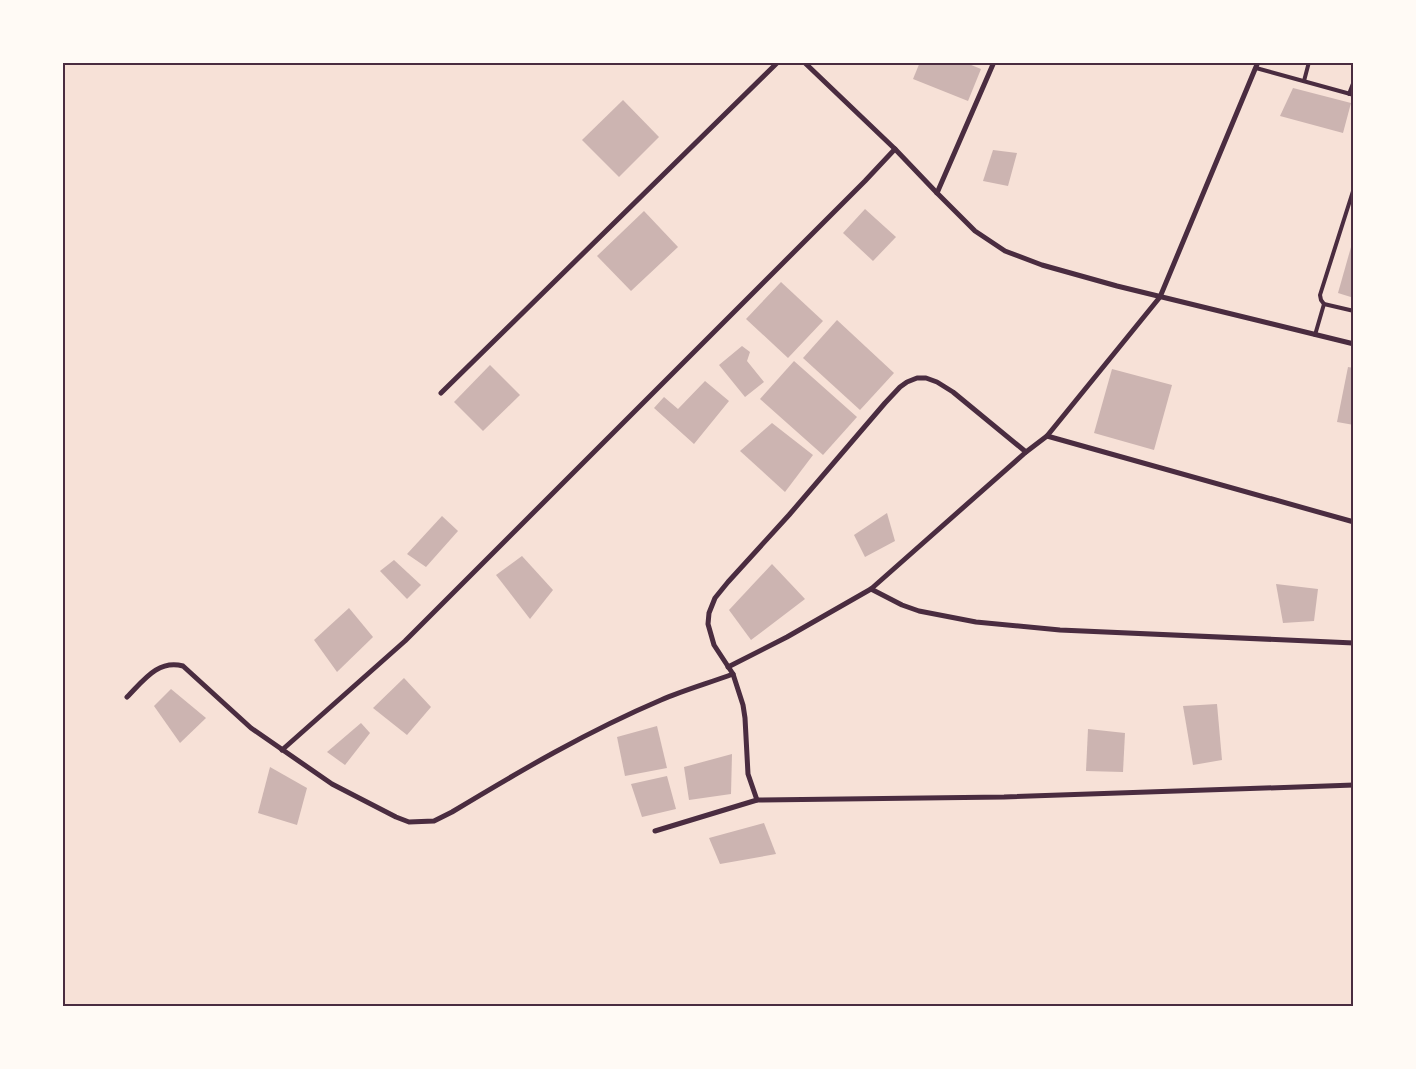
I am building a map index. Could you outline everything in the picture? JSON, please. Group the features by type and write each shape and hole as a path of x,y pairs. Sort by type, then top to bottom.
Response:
{"street":[{"path":"441,393 778,62"},
{"path":"804,62 895,149 975,231 1005,251 1042,265 1160,297 1354,344"},
{"path":"937,193 994,62"},
{"path":"728,667 787,637 871,590 1026,452 1047,436 1160,297 1257,65"},
{"path":"282,750 405,641 895,149"},
{"path":"757,800 748,774 743,705 733,674 714,646 708,624 709,613 716,598 728,582 783,522 885,403 907,382 917,378 926,378 937,382 953,392 1026,452"},
{"path":"1047,436 1354,522"},
{"path":"871,590 919,611 976,622 1060,630 1354,643"},
{"path":"127,698 146,679 163,666 169,664 183,666 251,728 282,750 332,784 396,817 410,822 434,821 593,731 663,699 733,674"},
{"path":"655,831 757,800 1004,796 1354,785"}],"lane":[{"path":"1304,81 1309,62"},
{"path":"1257,65 1351,94 1354,81"},
{"path":"1354,188 1321,292 1321,300 1324,304 1354,311"},
{"path":"1315,335 1324,304"}],"building":[{"path":"920,62 964,62 981,69 968,101 913,79"},
{"path":"1293,88 1351,103 1343,133 1280,116"},
{"path":"623,100 659,137 619,177 582,140"},
{"path":"993,150 1017,153 1008,186 983,181"},
{"path":"865,209 896,237 873,261 843,233"},
{"path":"644,211 678,247 631,291 597,256"},
{"path":"1354,240 1354,298 1338,293"},
{"path":"781,282 823,321 788,358 746,319"},
{"path":"837,320 894,373 860,410 803,358"},
{"path":"742,346 750,352 747,361 764,382 745,397 719,365"},
{"path":"794,361 857,417 823,455 760,399"},
{"path":"490,365 520,395 483,431 454,402"},
{"path":"1348,367 1354,368 1354,425 1337,422"},
{"path":"1112,369 1172,385 1154,450 1094,433"},
{"path":"705,381 729,401 694,444 654,408 664,397 678,409"},
{"path":"772,423 813,455 785,492 740,451"},
{"path":"887,513 895,541 865,557 854,535"},
{"path":"442,516 458,531 426,567 407,554"},
{"path":"522,556 553,590 530,619 496,575"},
{"path":"394,560 421,585 407,599 380,571"},
{"path":"772,564 805,599 751,640 729,610"},
{"path":"1276,584 1318,589 1314,621 1283,623"},
{"path":"349,608 373,637 337,672 314,640"},
{"path":"404,678 431,707 407,735 373,708"},
{"path":"171,689 206,718 180,743 154,706"},
{"path":"1217,704 1222,760 1193,765 1183,706"},
{"path":"361,723 370,733 345,765 327,752"},
{"path":"657,726 667,768 625,776 617,737"},
{"path":"1088,729 1125,733 1123,772 1086,771"},
{"path":"732,754 731,794 689,800 684,767"},
{"path":"270,767 307,788 297,825 258,813"},
{"path":"667,776 676,809 642,817 631,784"},
{"path":"764,823 776,854 720,864 709,838"}]}
